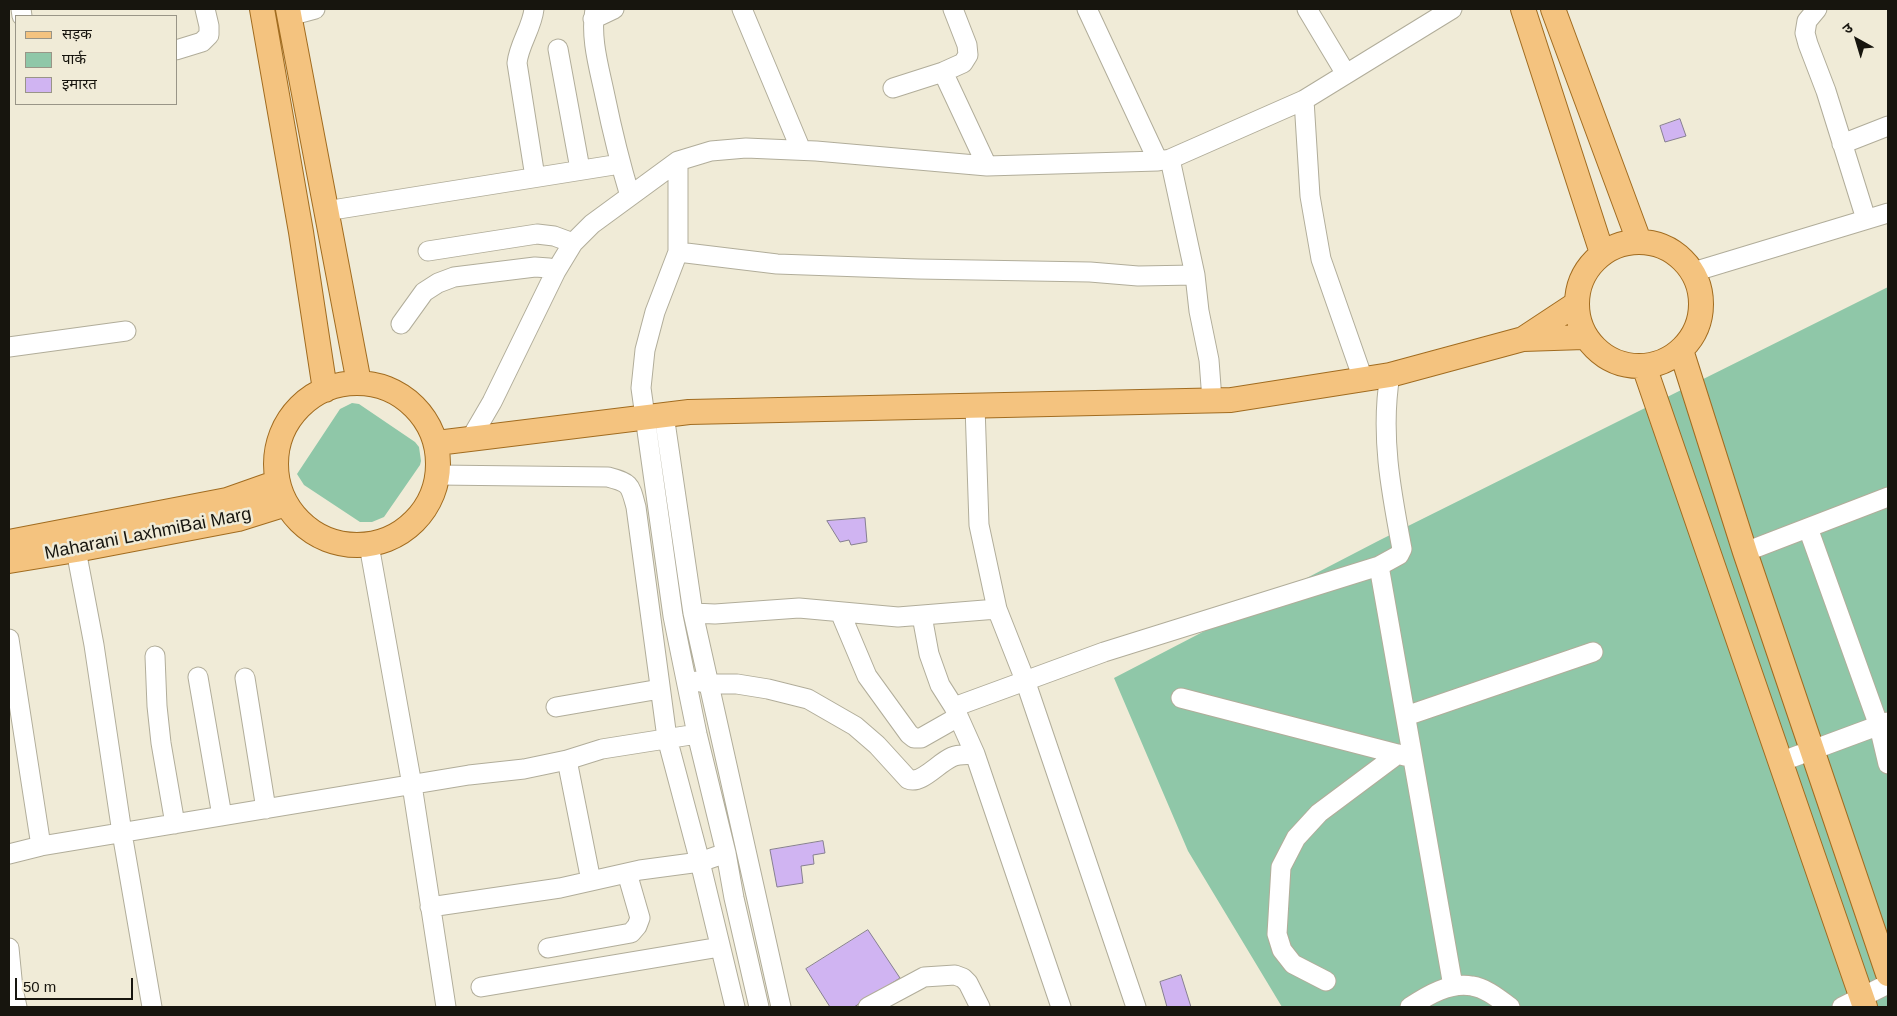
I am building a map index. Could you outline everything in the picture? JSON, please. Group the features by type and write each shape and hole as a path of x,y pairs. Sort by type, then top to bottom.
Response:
{"main road":[{"path":"262,9 301,232 325,390"},
{"path":"1522,9 1602,253"},
{"path":"1553,9 1639,241"},
{"path":"289,12 359,383"},
{"path":"1639,241 1660,245 1679,255 1693,272 1700,291 1701,313 1694,333 1682,350 1664,361 1644,366 1623,365 1604,356 1584,337 1576,304 1579,285 1588,267 1602,253 1620,244 1639,241"},
{"path":"1523,339 1576,304"},
{"path":"437,443 689,412 1231,400 1390,375 1523,339 1584,337"},
{"path":"1682,350 1745,552 1812,751 1884,945 1888,974"},
{"path":"1644,366 1780,762 1856,1004"},
{"path":"359,383 386,388 410,402 428,423 437,443 438,475 431,500 416,521 394,537 369,545 345,545 321,538 301,524 286,504 278,482 276,460 280,438 290,418 306,402 325,390 341,385 359,383"},
{"path":"9,542 227,500 278,482"},
{"name":"Maharani LaxhmiBai Marg","path":"9,560 76,550 238,519 286,504"}],"street":[{"path":"178,49 202,42 209,35 205,9"},
{"path":"289,12 315,9"},
{"path":"534,9 529,28 518,52 517,63 535,177"},
{"path":"614,9 594,14 594,45 620,164 630,196"},
{"path":"742,9 800,150"},
{"path":"893,88 943,72 963,63 968,55 967,45 953,9"},
{"path":"1087,9 1164,160 1195,275 1199,311 1209,360 1212,400"},
{"path":"1307,9 1346,74"},
{"path":"471,438 492,402 556,271 573,243 592,224 678,161 711,151 746,148 800,150 987,166 1164,160 1304,100 1452,9"},
{"path":"1816,9 1807,22 1805,33 1826,92 1866,219"},
{"path":"558,49 580,169"},
{"path":"943,72 987,166"},
{"path":"1304,100 1310,196 1321,259 1363,379"},
{"path":"1842,144 1888,126"},
{"path":"678,161 678,252 655,312 645,350 641,388 654,416 693,613 781,1007"},
{"path":"326,211 620,164"},
{"path":"1693,272 1888,213"},
{"path":"428,251 538,234 554,236 573,243"},
{"path":"678,252 777,264 1090,272 1138,276 1195,275"},
{"path":"400,324 424,292 438,283 454,277 534,267 549,268 556,271"},
{"path":"9,347 126,331"},
{"path":"840,612 867,676 909,734 914,738 921,738 956,712 1025,680 1104,652 1379,566 1399,555 1402,548 1386,451 1387,393 1390,375"},
{"path":"975,406 980,526 997,609 1025,680 1136,1007"},
{"path":"654,416 673,616 697,734 726,853 734,898 759,1007"},
{"path":"438,475 608,477 622,481 630,487 636,507 667,738 700,862 735,1007"},
{"path":"1745,552 1888,497"},
{"path":"1808,528 1884,724 1888,764"},
{"path":"369,545 412,785 446,1007"},
{"path":"76,550 94,645 122,833 152,1007"},
{"path":"1379,566 1406,716 1406,756 1453,986"},
{"path":"693,613 715,614 799,608 865,615 922,616 997,609"},
{"path":"922,616 929,654 940,685 956,712 975,754 1061,1007"},
{"path":"9,639 41,846"},
{"path":"1406,716 1593,652"},
{"path":"155,656 161,743 175,824"},
{"path":"198,677 222,816"},
{"path":"246,678 266,809"},
{"path":"686,678 709,684 737,684 768,689 808,699 856,726 913,782 919,780 944,761 954,756 975,754"},
{"path":"556,707 660,689"},
{"path":"1181,698 1406,756"},
{"path":"1780,762 1884,724"},
{"path":"9,854 41,846 470,775 524,769 567,760 602,749 697,734"},
{"path":"1326,981 1293,964 1282,950 1277,934 1281,866 1296,838 1319,813 1406,756"},
{"path":"567,760 591,881"},
{"path":"430,907 560,888 627,873 700,862 726,853"},
{"path":"548,948 631,933 637,926 640,918 627,873"},
{"path":"481,987 720,947"},
{"path":"9,948 13,989 17,1007"},
{"path":"868,1007 924,977 955,975 963,978 968,983 980,1007"},
{"path":"1856,1004 1888,984"},
{"path":"1410,1007 1427,996 1453,986 1473,986 1491,993 1510,1007"}],"green space":[{"path":"1888,287 1888,1007 1282,1007 1188,851 1114,678 1380,540"},
{"path":"352,403 359,404 415,442 419,447 420,465 384,517 372,522 360,522 304,485 297,474 340,409"}],"building":[{"path":"1680,119 1686,136 1665,142 1660,126"},
{"path":"865,518 867,542 851,545 849,540 840,542 827,521"},
{"path":"823,841 825,853 813,855 814,864 801,866 803,883 777,887 770,850"},
{"path":"868,930 900,978 854,1007 830,1007 806,969"},
{"path":"1181,975 1191,1007 1167,1007 1160,982"}]}
